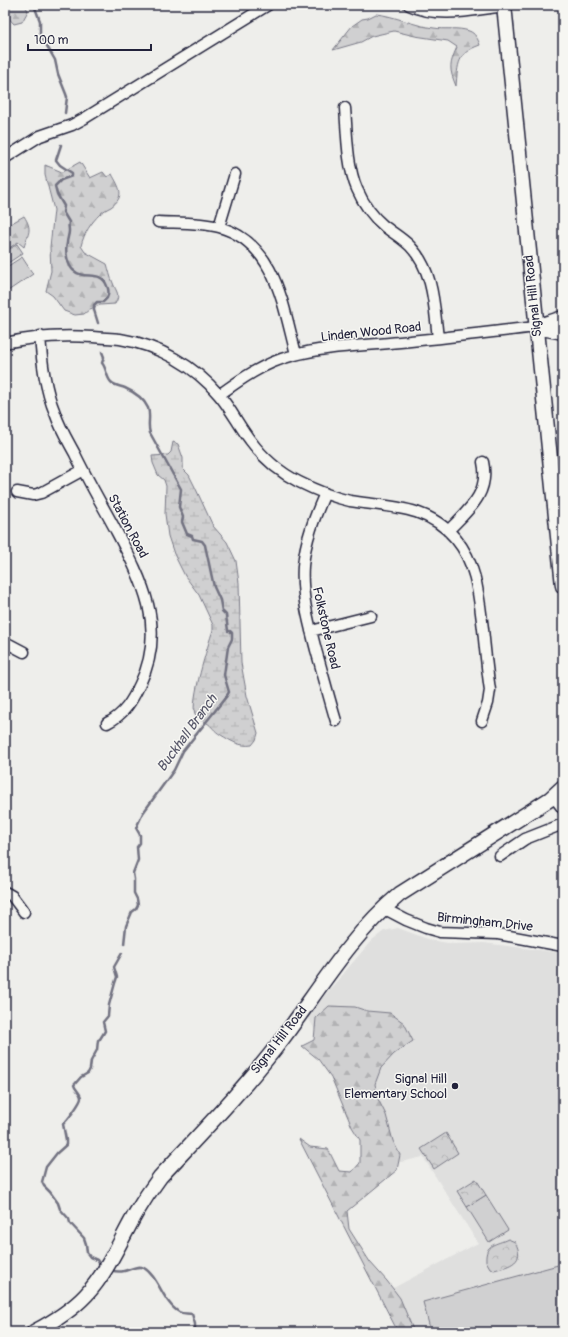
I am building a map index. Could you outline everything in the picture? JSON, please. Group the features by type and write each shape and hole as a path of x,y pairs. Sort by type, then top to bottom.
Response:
{"main road":[{"name":"Signal Hill Road","path":"504,6 563,586"},
{"path":"536,327 563,318"},
{"path":"536,327 563,332"},
{"name":"Signal Hill Road","path":"34,1332 64,1314 95,1284 105,1270 147,1194 160,1177 258,1068 282,1039 358,936 383,908 400,894 558,792"}],"street":[{"path":"5,158 40,136 72,125 85,118 268,5"},
{"path":"408,5 424,11 442,12 504,6"},
{"path":"345,108 350,158 357,189 370,212 411,247 422,263 432,290 438,338"},
{"path":"219,227 235,174"},
{"path":"158,222 219,227 238,235 255,248 270,268 276,281 296,354"},
{"name":"Linden Wood Road","path":"219,395 249,374 267,365 296,354 340,347 536,327"},
{"path":"5,343 40,336 84,336 120,339 156,350 198,374 219,395 263,456 276,467 299,482 325,493 349,500 404,508 431,518 448,531 459,543 467,558 475,578 478,591 490,690 488,703 482,721"},
{"name":"Station Road","path":"40,336 41,358 49,398 61,429 135,567 147,600 151,620 150,650 142,680 123,713 107,723"},
{"path":"448,531 474,504 480,493 485,477 483,462"},
{"path":"17,492 33,495 41,493 83,470"},
{"name":"Folkstone Road","path":"325,493 316,513 303,566 304,599 311,631 336,721"},
{"path":"311,631 371,616"},
{"path":"5,642 24,652"},
{"path":"558,792 563,810"},
{"path":"500,856 525,839 563,824"},
{"path":"5,892 12,896 24,912"},
{"name":"Birmingham Drive","path":"383,908 419,926 440,932 498,934 563,946"}],"shaded area":[{"name":"Signal Hill Elementary School","path":"398,928 430,940 454,944 484,943 563,953 563,1332 403,1332 382,1294 478,1243 423,1157 392,1164 307,1016 372,940 384,931"}],"green space":[{"path":"5,5 25,5 28,11 22,22 14,24 5,14"},
{"path":"376,14 427,27 469,31 476,36 480,45 472,48 460,60 457,71 456,86 451,71 451,63 457,47 448,41 394,31 372,36 361,42 333,50 352,26 362,19"},
{"path":"80,162 90,178 103,172 107,177 112,174 119,187 120,195 116,203 101,213 88,228 81,246 85,252 107,264 117,291 118,298 115,304 100,305 90,309 84,314 75,315 64,311 53,296 46,291 51,271 50,247 54,210 45,175 45,165 62,172"},
{"path":"24,216 27,221 29,232 24,247 18,242 5,251 5,227"},
{"path":"17,244 23,253 5,265 5,252"},
{"path":"22,257 33,274 5,293 5,268"},
{"path":"173,442 178,444 183,458 183,469 189,475 213,526 227,542 236,561 239,583 241,663 247,696 258,733 256,740 252,745 236,743 228,739 195,714 194,707 197,686 213,630 213,625 199,595 185,576 174,554 168,536 165,514 166,486 164,480 158,475 152,456 168,455 171,452"},
{"path":"329,1006 355,1007 367,1011 390,1013 404,1023 413,1041 394,1054 381,1068 375,1084 378,1099 386,1115 393,1141 400,1155 397,1170 347,1211 349,1229 370,1262 400,1298 414,1332 398,1332 299,1139 310,1147 328,1149 339,1171 352,1172 360,1163 360,1140 352,1127 331,1077 318,1059 302,1046 314,1040 316,1018"},
{"path":"446,1133 458,1153 434,1169 421,1149"},
{"path":"476,1179 486,1195 467,1207 457,1191"},
{"path":"486,1195 508,1230 489,1242 467,1207"},
{"path":"508,1239 515,1242 519,1254 517,1259 511,1265 506,1267 494,1270 490,1268 486,1261 487,1251 492,1246"},
{"path":"558,1265 563,1284 563,1329 551,1332 431,1332 423,1302"}],"waterway":[{"name":"Buckhall Branch","path":"34,5 40,21 40,34 55,60 58,74 67,97 65,113"},
{"name":"Buckhall Branch","path":"61,145 56,160 60,165 72,173 72,176 61,180 55,186 57,194 64,206 63,212 69,222 66,253 69,264 73,270 82,275 97,276 101,278 107,286 107,298 103,302 97,302 94,305 98,323"},
{"name":"Buckhall Branch","path":"102,352 104,357 102,363 111,382 135,394 148,408 150,433 181,489 179,507 183,517 182,522 187,534 192,536 193,539 202,541 205,545 214,587 220,600 222,611 226,615 228,631 232,633 232,639 228,647 224,675 229,692 183,751 174,770 143,813 136,828 140,835 140,843 137,847 138,860 133,873 134,893 138,905 132,912 126,926 124,944"},
{"name":"Buckhall Branch","path":"101,1266 97,1260 90,1257 87,1253 84,1238 70,1223 69,1219 60,1209 58,1203 42,1182 46,1167 57,1153 66,1145 63,1124 74,1111 81,1098 74,1085 81,1077 88,1073 91,1061 97,1050 98,1040 105,1031 103,1022 108,1016 109,1005 117,977 114,967 122,953"},
{"name":"Buckhall Branch","path":"111,1270 121,1272 137,1267 144,1268 153,1277 169,1303 174,1308 181,1313 192,1314 195,1324 195,1332"}],"place":[{"name":"Signal Hill Elementary School","path":"455,1086"}]}
